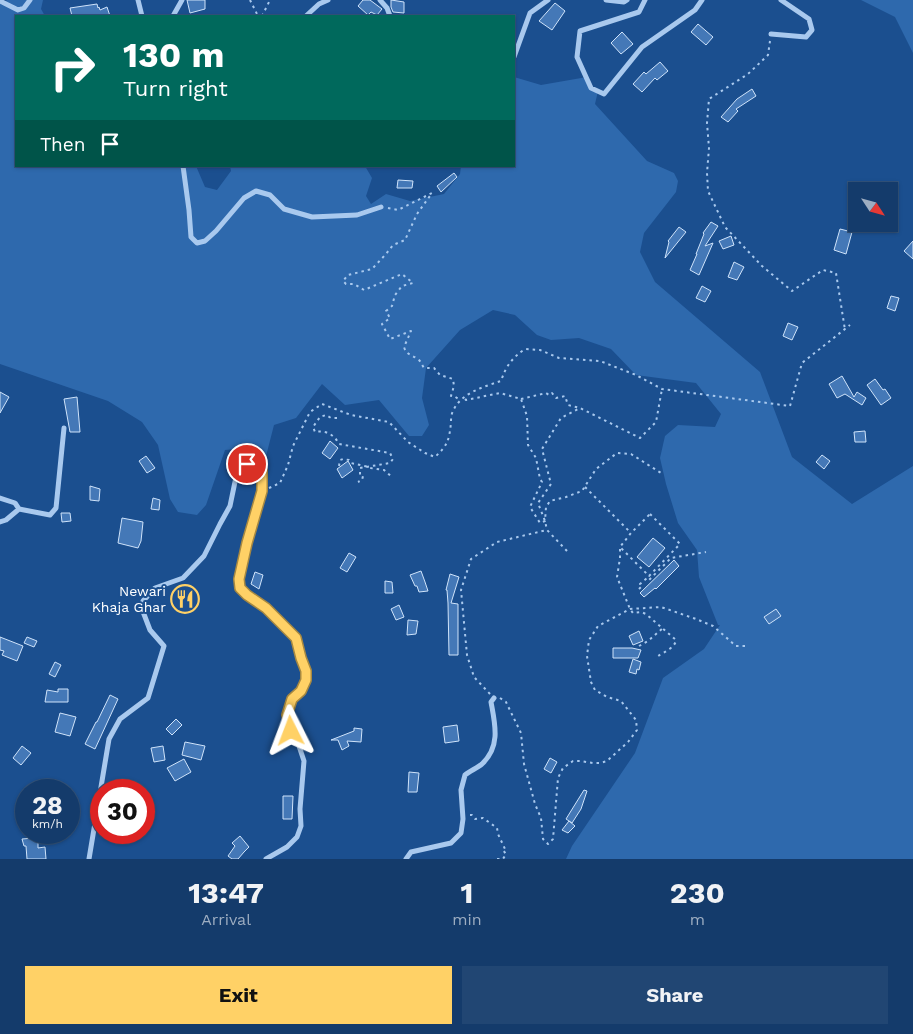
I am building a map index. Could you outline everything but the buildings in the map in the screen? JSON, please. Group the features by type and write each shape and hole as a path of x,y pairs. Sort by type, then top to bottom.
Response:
{"street":[{"path":"0,1 18,10 24,8 30,0"},
{"path":"138,0 142,15"},
{"path":"174,15 182,0"},
{"path":"307,15 319,4 328,0"},
{"path":"380,0 388,8 390,15"},
{"path":"515,54 530,13 548,0"},
{"path":"606,0 624,2 627,0"},
{"path":"645,0 640,12 580,31 577,57 592,88 604,94 642,47 695,10 702,0"},
{"path":"771,34 806,37 812,30 809,19 781,0"},
{"path":"183,167 191,237 197,242 205,241 244,198 256,191 270,195 284,209 312,217 357,215 381,207"},
{"path":"19,509 50,515 56,508 64,428"},
{"path":"89,859 109,739 120,719 148,698 164,646 150,630 142,609 142,601 155,588 183,578 204,556 230,506 236,478 247,464 257,464 262,471 262,491 243,561 239,579 240,588 266,608 296,638 306,671 306,680 301,691 292,699 287,715 291,731 304,760 300,809 301,826 297,837 287,847 266,859"},
{"path":"0,498 16,503 19,509"},
{"path":"0,522 6,520 19,509"},
{"path":"406,859 411,852 451,843 461,833 461,790 465,775 482,764 494,748 496,728 491,702 494,698"}],"path":[{"path":"250,0 259,15"},
{"path":"261,15 270,0"},
{"path":"771,34 768,55 748,74 709,99 707,123 709,148 708,192 725,227 762,266 792,291 823,270 836,273 845,330"},
{"path":"381,207 398,210 432,193 417,214 405,240 393,245 372,269 348,275 342,281 346,284 354,284 364,290 402,274 413,283 402,286 395,295 392,306 386,311 390,318 382,324 390,339 411,331 404,347 405,351 413,358 419,360 424,368 434,368 440,375 453,379 454,386 451,396 461,400"},
{"path":"262,491 280,483 288,465 292,446 310,412 322,404 351,415 389,422 408,442 435,457 446,447 450,435 452,412 461,400 481,387 501,381 505,370 515,356 525,349 540,350 558,358 600,361 636,375 662,389 790,406 802,363 850,325"},
{"path":"464,398 466,400 500,392 521,399 552,393 556,398 565,396 568,405 580,408 640,438 656,422 662,389"},
{"path":"521,399 527,416 528,445 536,458 542,482 530,507 540,523 545,521"},
{"path":"567,551 547,530 538,503 551,484 542,449 561,418 580,408"},
{"path":"337,418 330,418 326,415 320,417 313,427 315,432 322,431 336,438 339,444 390,453 393,460 390,463 360,468 362,480 358,482"},
{"path":"545,521 546,507 550,501 582,490 596,469 617,454 631,454 661,474"},
{"path":"339,466 340,460 343,458 351,463 384,470 393,478"},
{"path":"585,487 631,533"},
{"path":"620,547 649,576 680,544 650,514 620,547 617,577 630,609 633,613 641,612 646,614 676,640 676,644 658,656"},
{"path":"547,530 497,542 471,559 462,590 467,655 474,677 494,698 499,697 506,702 521,733 524,764 535,804 541,818 543,839 548,844 553,839 558,778 563,768 573,761 600,763 607,760 628,742 637,730 636,720 621,701 607,697 595,690 591,682 587,656 589,640 598,626 630,609 661,607 713,626 736,646 746,646"},
{"path":"640,589 642,586 640,584 647,578 649,580 671,558 706,552"},
{"path":"639,646 663,628"},
{"path":"462,815 472,815 475,819 483,818 497,828 505,849 503,850 506,854 503,859 497,859"}],"shaded area":[{"path":"7,0 43,0 41,9 44,15 15,15 15,167 196,167 205,187 217,190 231,171 230,167 366,167 372,178 366,196 371,204 386,194 410,201 444,194 460,174 461,167 515,167 515,77 541,85 587,77 591,88 598,91 595,104 647,161 674,173 678,181 676,192 644,233 640,252 655,282 760,372 792,457 852,504 913,466 913,859 566,859 572,846 635,753 663,678 704,649 720,625 718,625 699,577 697,550 678,523 660,458 665,436 678,425 715,427 721,414 696,383 636,375 611,349 579,338 551,340 537,335 515,315 493,310 460,330 426,368 422,398 429,425 422,436 409,436 379,400 345,405 322,384 296,418 274,425 264,464 253,466 248,448 225,450 206,505 197,515 178,512 170,499 158,445 142,422 108,401 0,364 0,3 2,5"},
{"path":"861,0 913,0 913,53 895,17"}],"place":[{"name":"Newari Khaja Ghar","path":"185,599"}],"route":[{"path":"247,464 257,464 262,471 262,491 247,543 239,579 240,588 266,608 296,638 306,671 306,680 301,691 292,699 287,715 291,731"}]}
